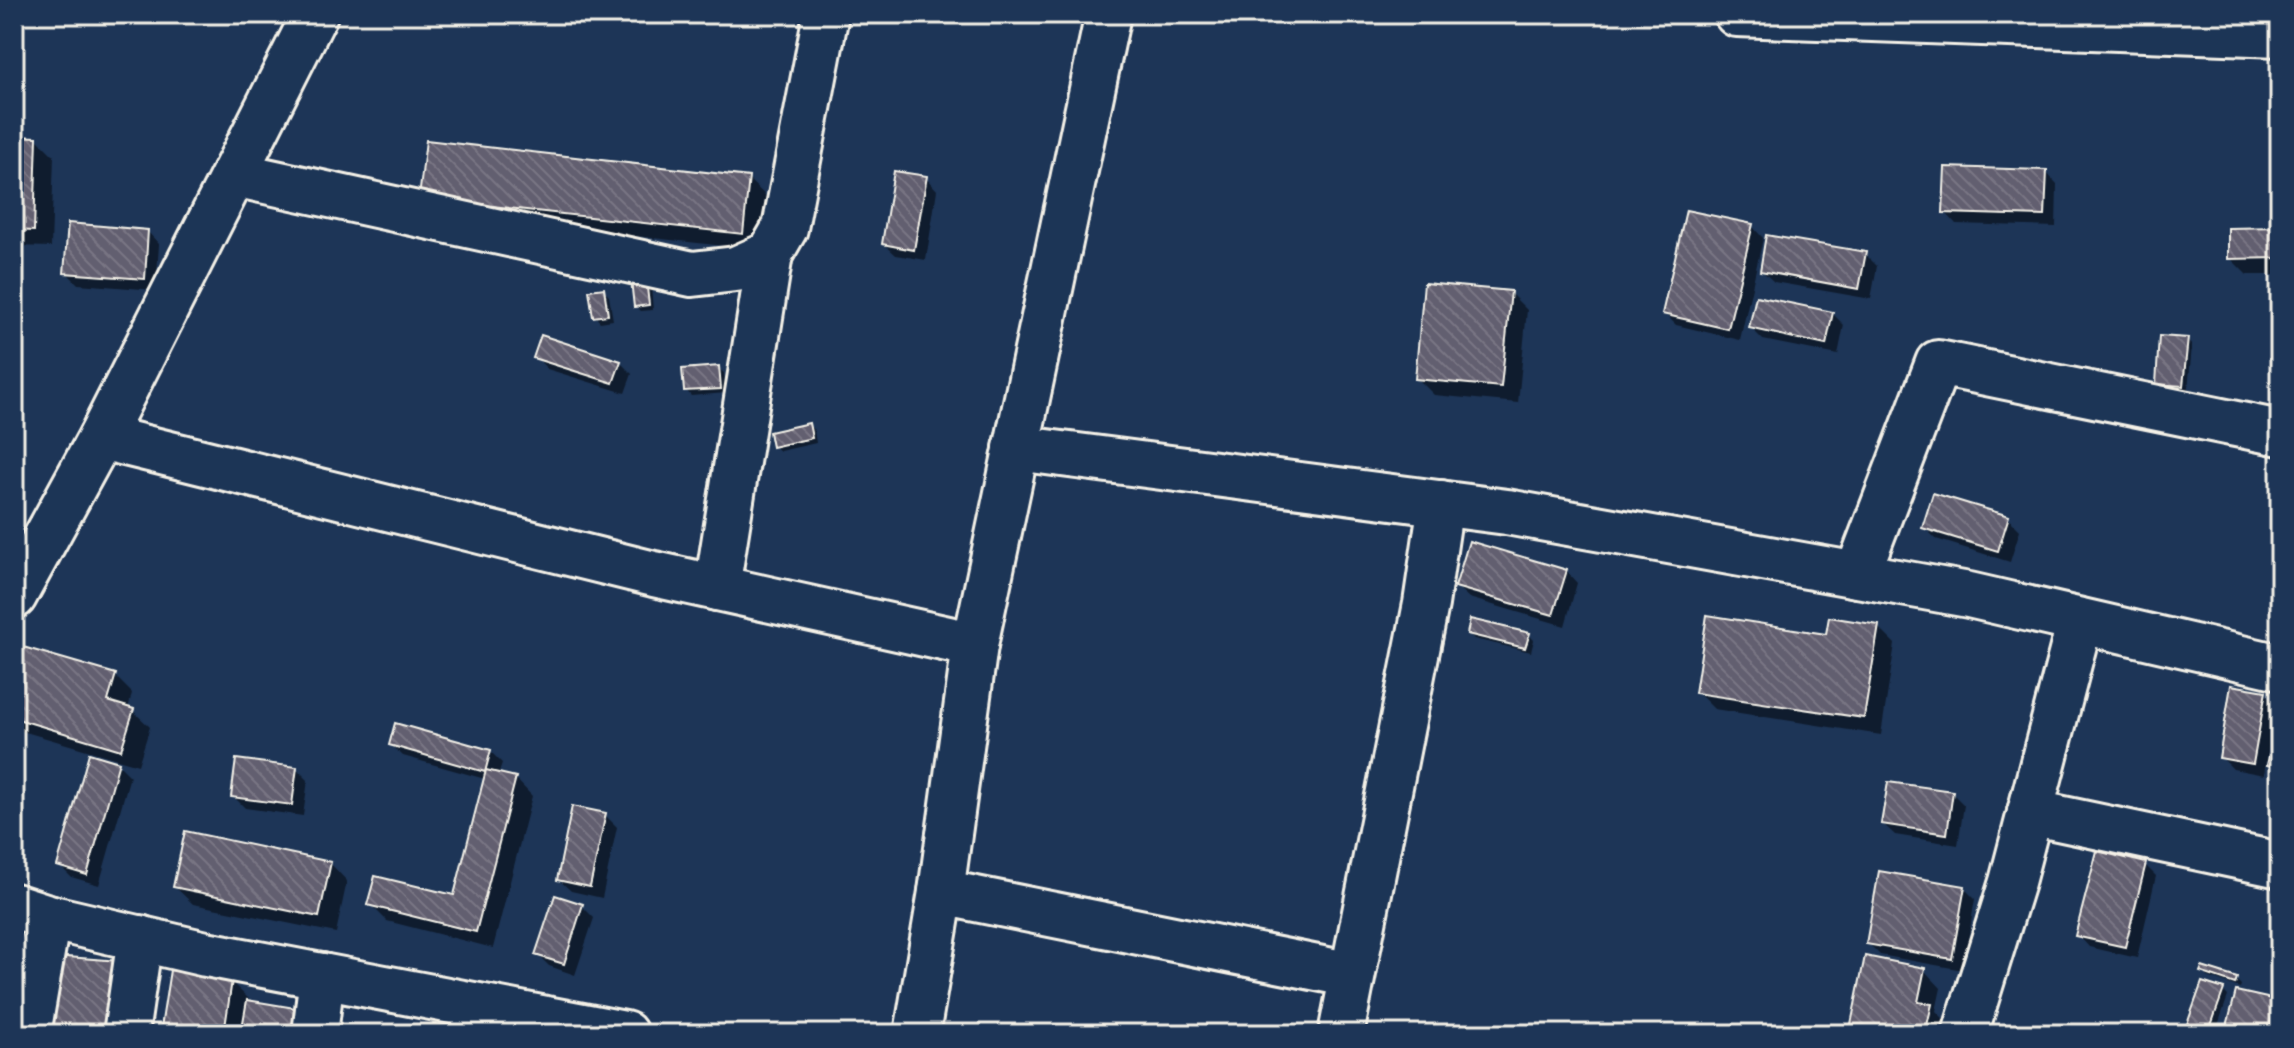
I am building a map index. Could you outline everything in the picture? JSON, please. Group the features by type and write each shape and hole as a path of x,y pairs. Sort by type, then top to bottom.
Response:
{"street":[{"path":"14,596 101,437 315,14"},
{"path":"717,588 770,254 785,228 826,14"},
{"path":"917,1034 941,892 975,645 1108,14"},
{"path":"1737,14 2280,34"},
{"path":"234,174 692,274 736,269 770,254"},
{"path":"1857,575 1938,363 2280,433"},
{"path":"101,437 717,588 975,645"},
{"path":"1016,448 1507,512 1969,595 2280,667"},
{"path":"1341,1034 1426,604 1441,503"},
{"path":"1965,1034 2012,882 2080,621"},
{"path":"2030,812 2280,865"},
{"path":"941,892 1352,975"},
{"path":"28,1034 31,912 206,954 625,1034"},
{"path":"126,1034 140,938"},
{"path":"315,1034 322,976"}],"building":[{"path":"14,136 37,137 34,231 14,230"},
{"path":"426,140 749,177 743,234 419,198"},
{"path":"1945,167 2047,170 2045,216 1943,213"},
{"path":"894,171 927,176 914,250 882,244"},
{"path":"1686,210 1753,224 1728,329 1662,314"},
{"path":"68,223 148,230 145,279 64,273"},
{"path":"2280,227 2280,258 2228,259 2228,228"},
{"path":"1766,235 1866,252 1859,289 1760,271"},
{"path":"646,279 649,305 634,307 631,280"},
{"path":"1424,283 1511,291 1501,387 1415,379"},
{"path":"604,288 608,315 593,317 589,290"},
{"path":"1756,296 1833,312 1826,345 1749,328"},
{"path":"541,335 621,361 613,383 533,358"},
{"path":"2159,336 2188,338 2183,386 2156,384"},
{"path":"719,366 721,389 684,391 682,369"},
{"path":"809,423 812,438 772,447 769,432"},
{"path":"1933,493 2009,516 1998,551 1922,528"},
{"path":"1469,541 1567,570 1553,615 1455,587"},
{"path":"1707,615 1826,634 1829,617 1879,625 1864,718 1695,693"},
{"path":"1470,619 1530,633 1525,648 1467,634"},
{"path":"23,647 116,674 108,701 134,709 121,750 14,718 14,676"},
{"path":"2231,685 2266,691 2253,764 2219,758"},
{"path":"2280,708 2280,768 2267,765"},
{"path":"395,723 491,750 485,772 389,745"},
{"path":"89,753 119,762 87,875 57,866"},
{"path":"236,759 297,767 292,805 231,797"},
{"path":"486,770 516,777 476,932 367,905 375,876 454,895"},
{"path":"1888,782 1953,791 1947,834 1881,824"},
{"path":"572,806 606,813 590,887 557,880"},
{"path":"185,831 331,862 319,917 173,887"},
{"path":"2097,851 2146,863 2125,947 2075,936"},
{"path":"1879,871 1965,886 1952,959 1866,944"},
{"path":"555,895 583,904 564,964 535,955"},
{"path":"14,937 33,941 14,1034"},
{"path":"53,956 120,961 114,1034 46,1034"},
{"path":"1865,956 1925,968 1918,1002 1932,1004 1925,1034 1849,1034"},
{"path":"2202,967 2237,978 2235,984 2200,972"},
{"path":"170,970 232,980 224,1034 160,1034"},
{"path":"2202,982 2224,989 2208,1034 2186,1027"},
{"path":"2236,991 2276,1000 2268,1034 2225,1034"},
{"path":"247,1000 313,1011 309,1034 241,1034"}]}
